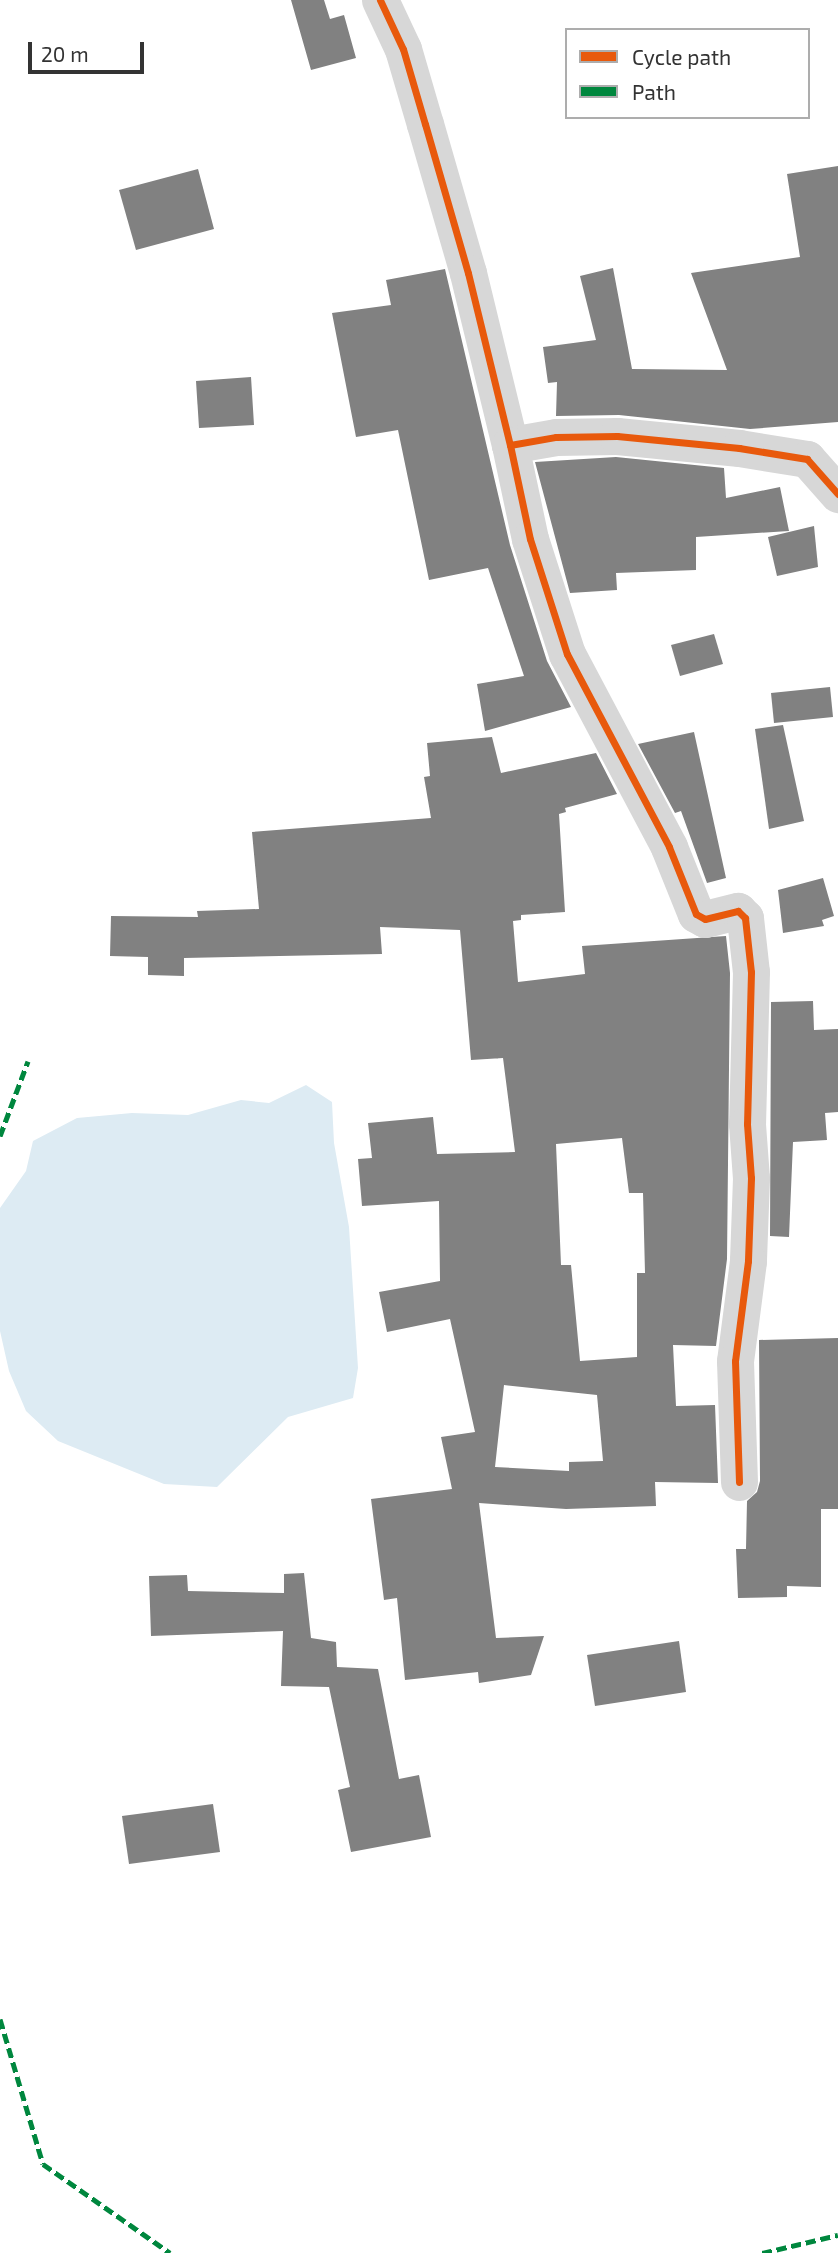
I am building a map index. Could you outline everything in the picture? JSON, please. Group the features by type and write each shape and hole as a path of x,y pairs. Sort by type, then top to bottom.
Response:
{"street":[{"path":"380,0 403,49 432,148 510,445 530,540 567,654 619,748 696,914 705,919 738,911 745,918 752,1017 747,1124 751,1178 748,1261 735,1361 739,1482"},
{"path":"510,445 556,437 617,436 739,448 807,459 838,494"}],"shaded area":[{"path":"306,1085 332,1102 334,1143 349,1227 358,1368 353,1398 288,1417 217,1487 164,1484 58,1441 26,1411 9,1371 0,1331 0,1208 26,1171 33,1141 77,1118 132,1113 188,1115 241,1100 269,1103"}],"building":[{"path":"291,0 324,0 330,19 344,15 356,58 311,70"},
{"path":"838,166 838,422 750,429 619,415 556,416 557,382 548,383 543,347 596,340 580,276 613,268 632,369 727,370 691,273 800,257 787,174"},
{"path":"198,169 214,229 136,250 119,190"},
{"path":"445,269 510,545 547,661 571,707 485,731 477,684 524,676 488,568 429,580 398,430 356,437 332,313 391,305 386,280"},
{"path":"251,377 254,425 199,428 196,381"},
{"path":"616,457 724,468 726,498 780,487 789,531 696,537 696,570 616,573 617,590 570,593 535,462"},
{"path":"814,526 818,567 777,576 768,537"},
{"path":"714,634 723,664 680,676 671,645"},
{"path":"830,687 833,717 774,723 771,693"},
{"path":"783,725 804,821 769,829 755,729"},
{"path":"694,732 726,878 707,883 681,811 675,813 638,744"},
{"path":"492,737 501,773 596,753 617,794 565,808 566,812 559,814 565,912 521,915 521,920 513,921 518,982 585,974 582,946 726,936 730,973 727,1259 716,1346 673,1345 676,1406 715,1405 718,1483 655,1482 656,1506 566,1509 479,1503 496,1638 544,1636 531,1675 479,1683 478,1672 405,1680 397,1598 384,1600 371,1499 452,1489 441,1437 475,1432 450,1319 387,1332 379,1292 440,1281 439,1201 362,1206 358,1159 372,1158 368,1123 433,1117 437,1154 515,1152 503,1058 471,1060 460,930 380,927 382,954 184,958 184,976 148,975 148,957 110,956 111,916 198,917 197,911 259,909 252,832 431,818 424,777 430,776 427,743","holes":["622,1138 629,1193 643,1193 645,1273 637,1273 637,1357 580,1361 571,1265 561,1265 556,1144","504,1385 597,1395 603,1461 569,1462 569,1471 495,1467"]},
{"path":"823,878 834,916 822,920 824,926 783,933 778,890"},
{"path":"813,1001 814,1030 838,1029 838,1112 825,1113 827,1140 793,1142 789,1237 770,1236 771,1002"},
{"path":"838,1338 838,1509 821,1509 821,1587 787,1586 787,1597 738,1598 736,1549 746,1549 747,1501 757,1492 760,1481 759,1340"},
{"path":"304,1573 311,1638 336,1642 337,1667 378,1669 399,1779 419,1775 431,1837 351,1852 338,1790 350,1787 329,1687 281,1686 283,1631 151,1636 149,1576 187,1575 188,1591 284,1593 284,1574"},
{"path":"679,1641 686,1692 595,1706 587,1655"},
{"path":"213,1804 220,1852 129,1864 122,1816"}],"marked path":[{"path":"0,1136 28,1061"},
{"path":"0,2019 43,2164 170,2253"},
{"path":"762,2253 838,2235"}],"cycle path":[{"path":"380,0 403,49 425,124 468,273 510,445 556,437 617,436 739,448 807,459 838,494"},
{"path":"510,445 530,539 567,654 669,847 696,914 705,919 738,911 745,918 751,972 747,1124 751,1178 748,1261 735,1361 739,1482"}]}
